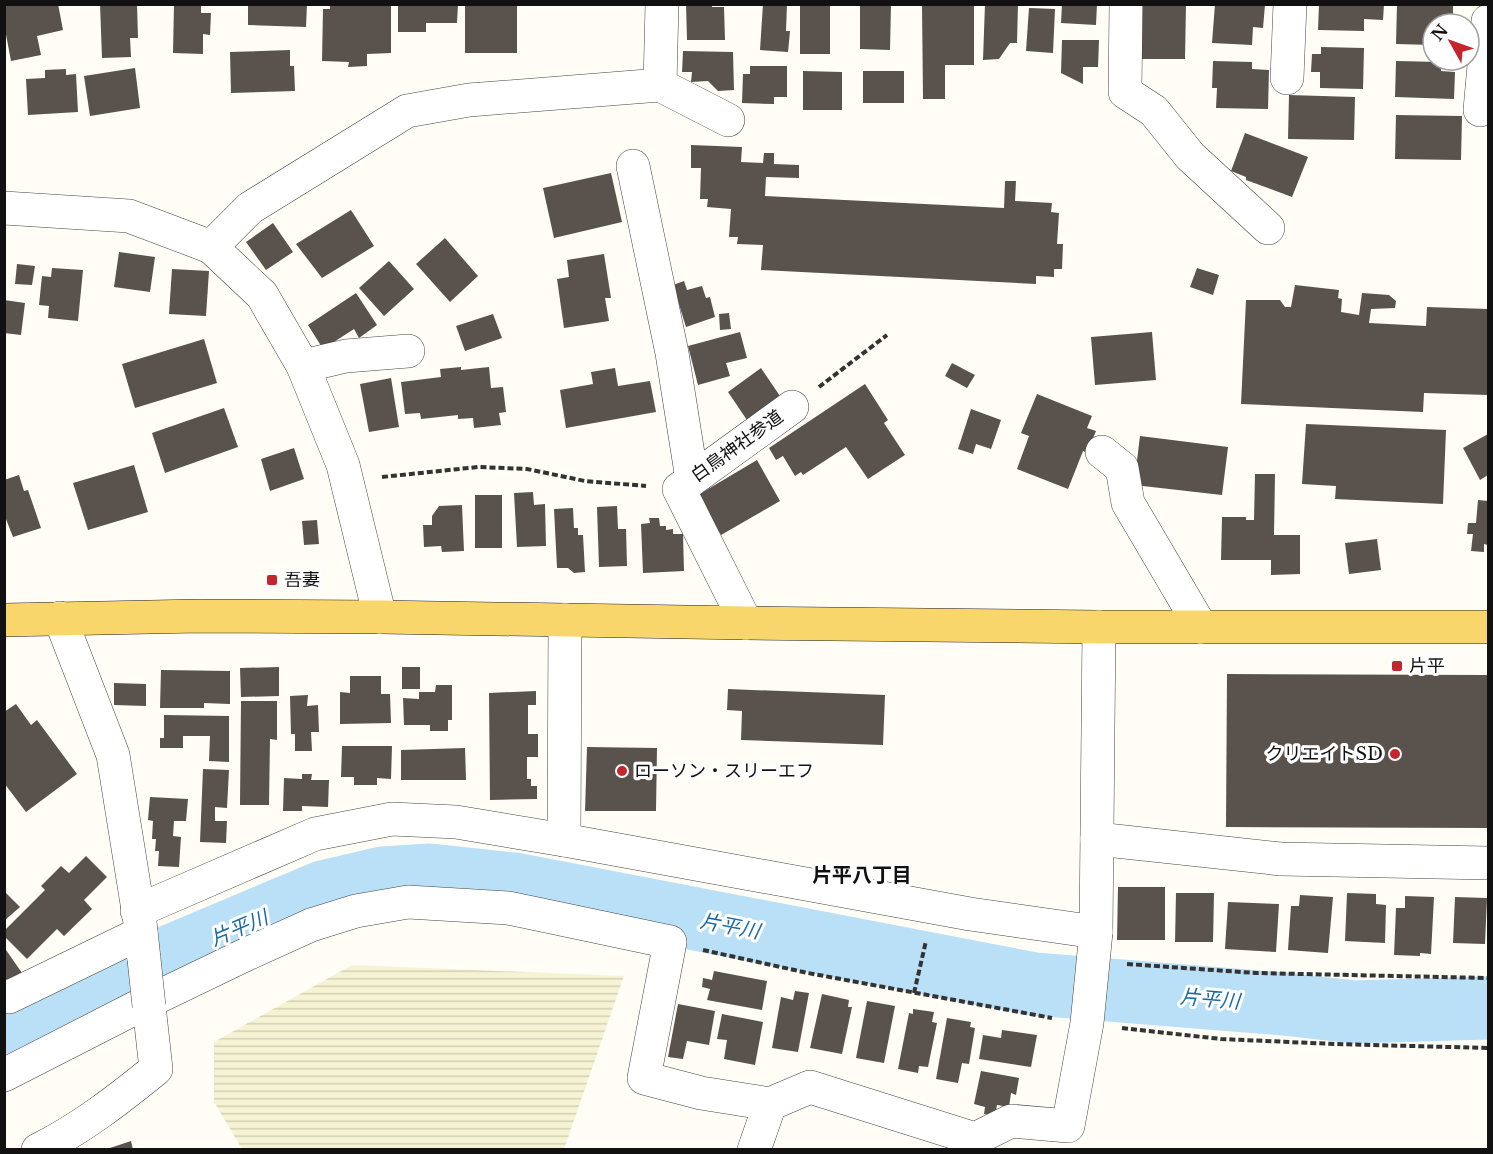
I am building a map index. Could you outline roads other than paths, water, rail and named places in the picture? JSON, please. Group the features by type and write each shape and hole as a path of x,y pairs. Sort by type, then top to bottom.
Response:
{"main road":[{"path":"4,620 380,617 1099,627 1488,627"}],"street":[{"path":"660,85 662,4"},
{"path":"1126,4 1125,92 1154,111 1190,156 1268,228"},
{"path":"1287,78 1290,4"},
{"path":"1480,110 1488,21"},
{"path":"211,247 250,208 407,111 469,100 660,85 728,120"},
{"path":"633,166 672,352 686,484"},
{"path":"4,208 129,216 211,247 262,295 303,366 348,480 380,617"},
{"path":"303,366 346,356 408,351"},
{"name":"白鳥神社参道","path":"746,623 686,484 792,407"},
{"path":"1102,452 1122,468 1128,503 1201,627"},
{"path":"38,1149 61,1138 115,1102 156,1068 150,1006 113,755 60,618"},
{"path":"564,840 565,620"},
{"path":"4,1075 137,1007 310,925 356,911 408,902 507,908 670,942 644,1078 702,1093 770,1104 810,1088 975,1139 1011,1121 1068,1126 1087,1023 1095,947 1099,627"},
{"path":"6,998 140,934 315,834 392,819 456,822 933,906 1095,947"},
{"path":"1097,839 1281,859 1488,863"},
{"path":"754,1149 770,1104"}],"waterway":[{"name":"片平川","path":"4,1041 76,996 323,892 383,878 430,875 514,884 1034,984 1284,1004 1354,1012 1488,1008"}],"place":[{"name":"吾妻","path":"272,580"},
{"name":"片平","path":"1397,666"},
{"name":"クリエイトSD","path":"1395,754"},
{"name":"ローソン・スリーエフ","path":"622,771"}],"district":[{"name":"片平八丁目","path":"862,875"}]}
